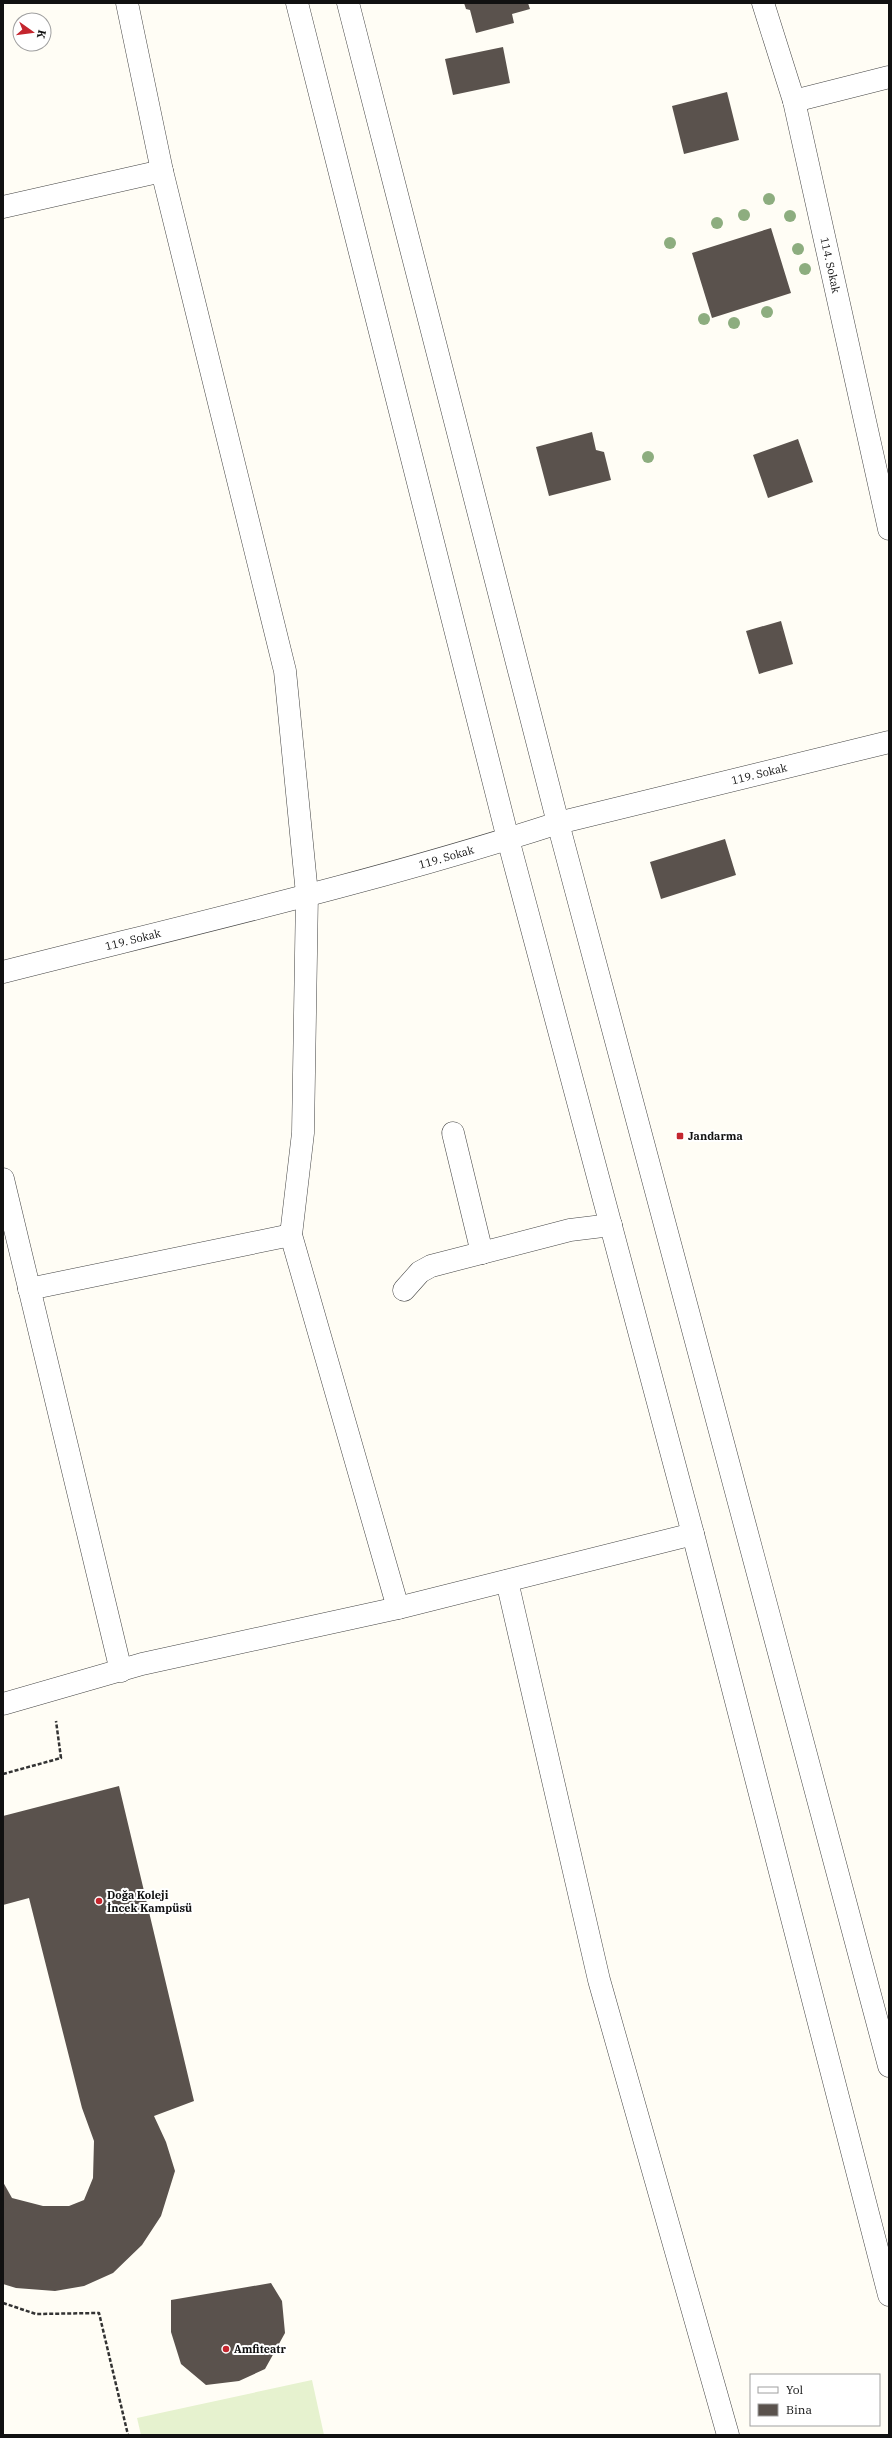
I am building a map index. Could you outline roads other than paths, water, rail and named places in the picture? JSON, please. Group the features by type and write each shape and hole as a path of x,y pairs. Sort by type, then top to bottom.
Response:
{"street":[{"path":"127,3 162,171 285,671 307,894 303,1132 291,1235 398,1608"},
{"path":"297,3 508,839 693,1534 889,2295"},
{"path":"348,3 558,823 889,2066"},
{"name":"114. Sokak","path":"763,3 794,101 889,529"},
{"path":"794,101 889,77"},
{"path":"3,207 162,171"},
{"name":"119. Sokak","path":"3,972 307,894 508,839 558,823 889,742"},
{"path":"453,1133 482,1253"},
{"path":"3,1179 121,1671"},
{"path":"404,1290 410,1280 431,1266 570,1230 611,1225"},
{"path":"29,1289 291,1235"},
{"path":"3,1704 142,1664 398,1608 693,1534"},
{"path":"507,1581 599,1980 728,2435"}],"place":[{"name":"Jandarma","path":"680,1136"},
{"name":"Doğa Koleji İncek Kampüsü","path":"99,1901"},
{"name":"Amfiteatr","path":"226,2349"}]}
